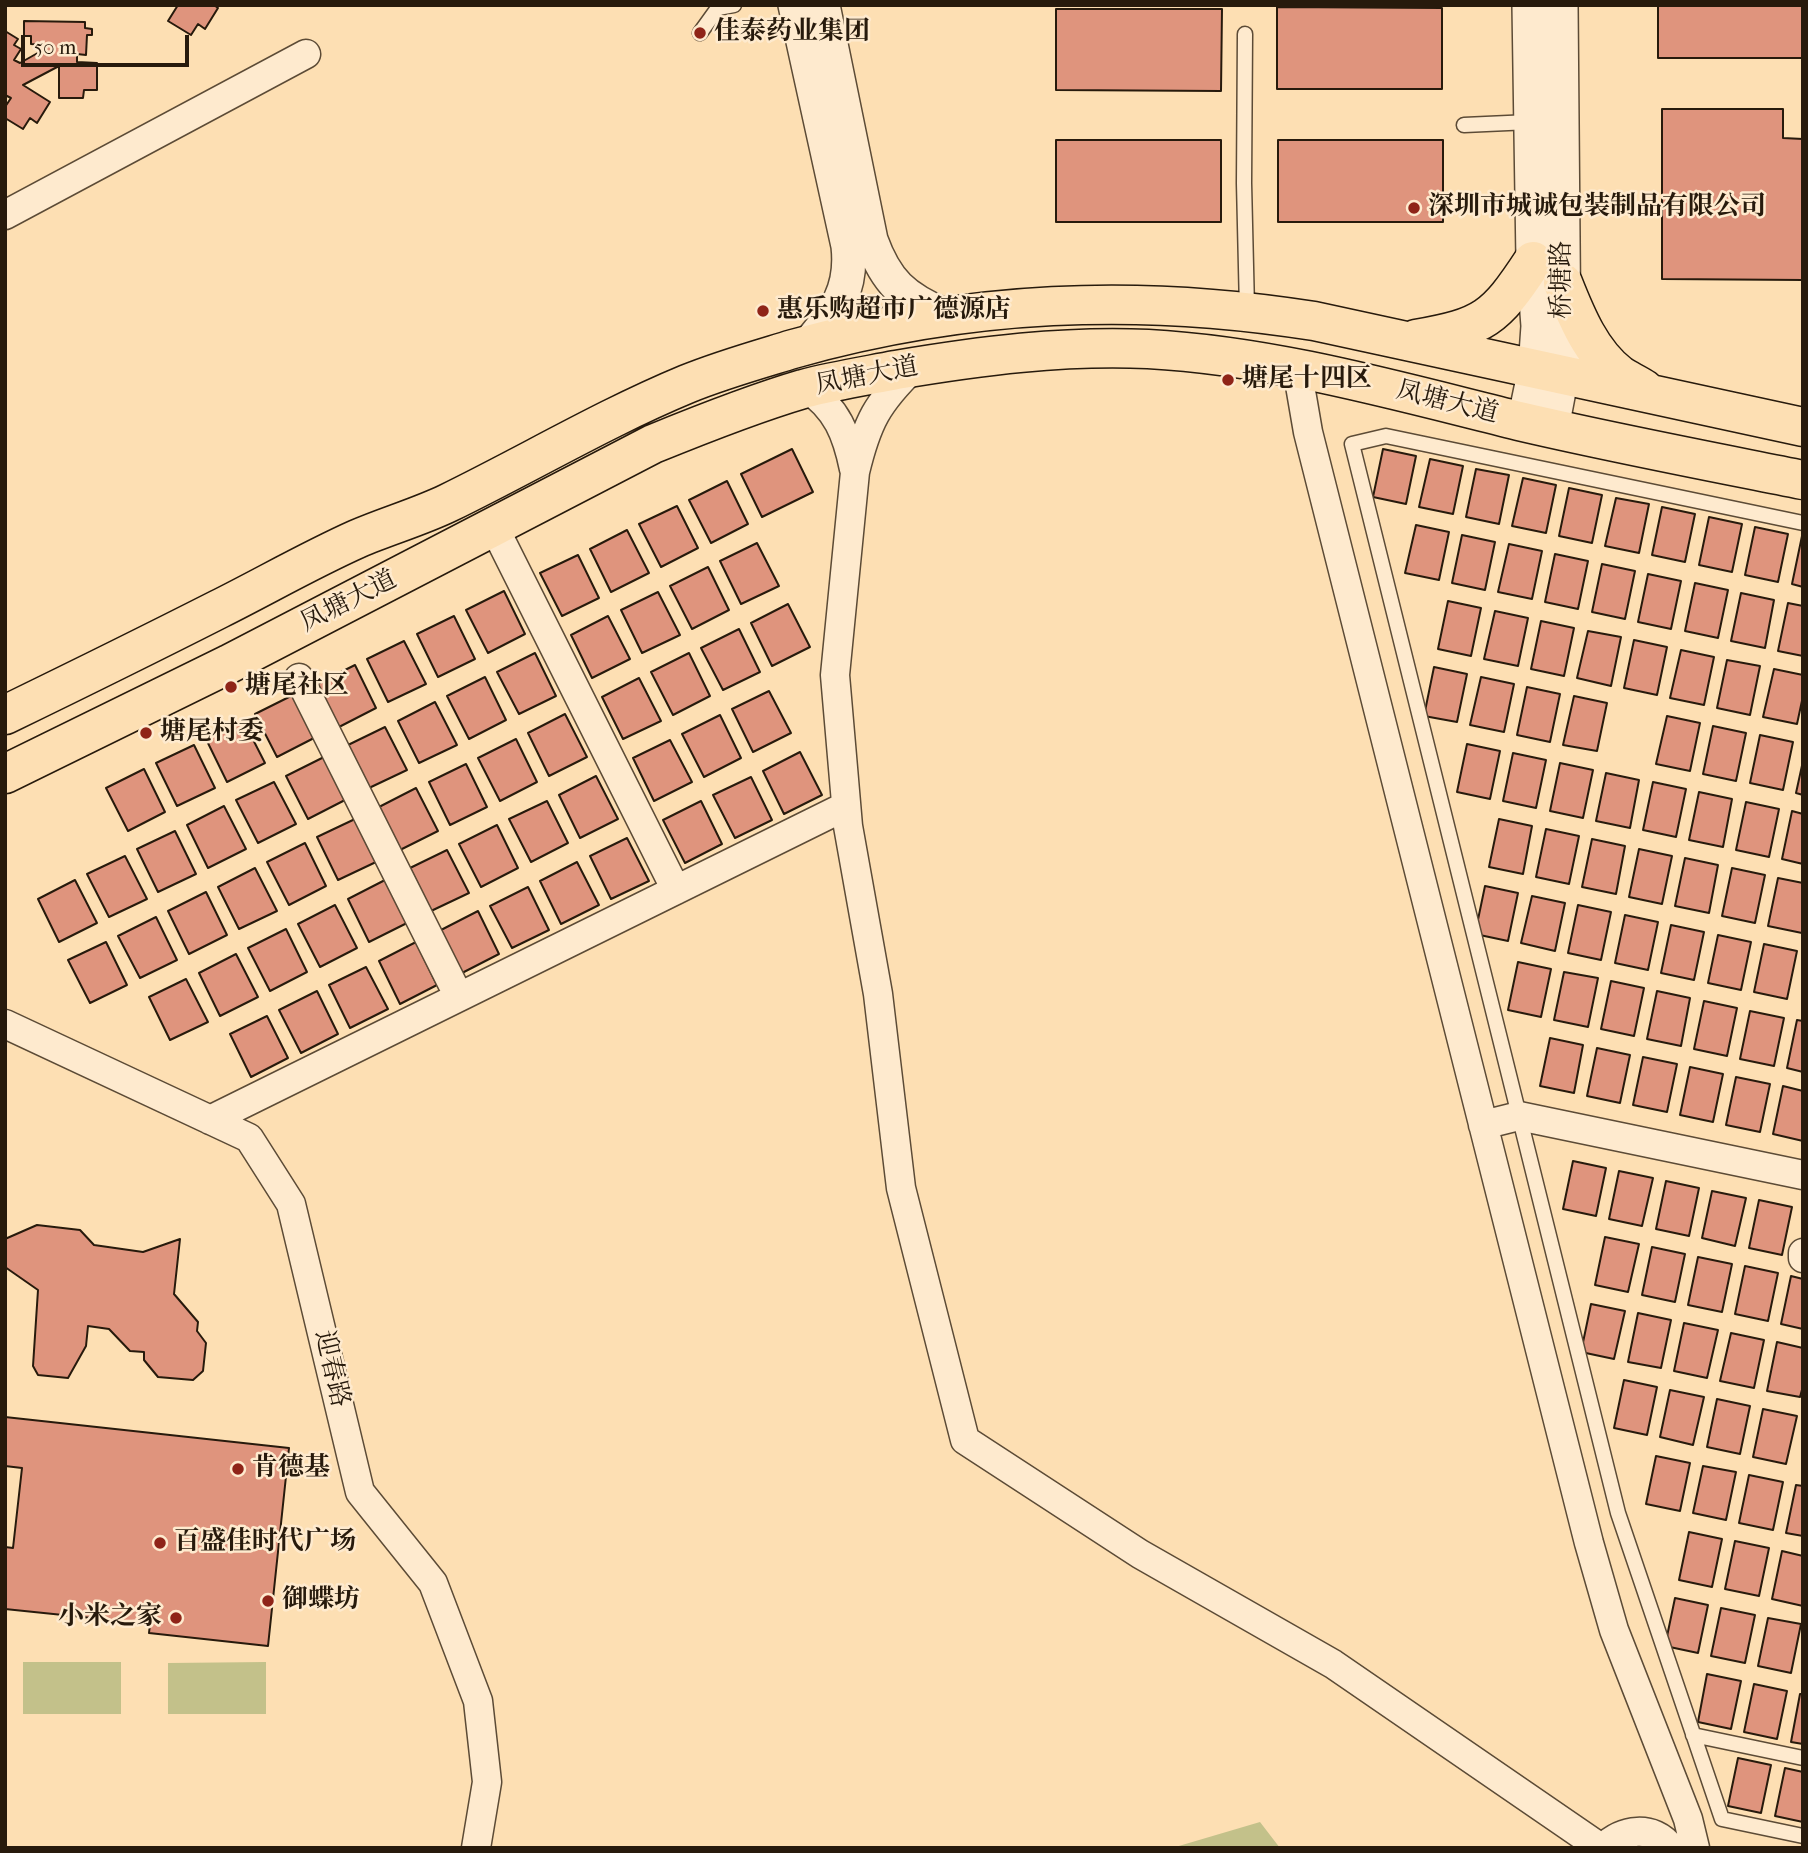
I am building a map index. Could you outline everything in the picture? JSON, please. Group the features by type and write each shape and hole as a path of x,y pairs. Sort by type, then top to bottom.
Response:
{"main road":[{"path":"1404,341 1447,333 1469,326 1492,314 1505,302 1533,261"},
{"path":"1563,283 1585,332 1600,354 1620,375 1658,397"},
{"name":"凤塘大道","path":"5,715 356,540 444,505 648,401 733,367 808,345 944,315 1014,307 1077,305 1138,304 1247,310 1314,321 1803,427"},
{"name":"凤塘大道","path":"9,775 653,444 707,421 806,388 914,367 1015,353 1147,349 1214,355 1297,368 1538,425 1803,480"},
{"path":"204,617 229,664"}],"street":[{"path":"795,5 850,265 843,297 808,345"},
{"path":"823,5 871,240 877,258 898,288 916,303 944,315"},
{"name":"桥塘路","path":"1530,5 1533,261 1538,326 1549,372"},
{"name":"桥塘路","path":"1538,425 1563,283 1561,5"},
{"path":"5,215 306,54"},
{"path":"914,367 882,401 871,418 863,439 855,471 835,675 846,806 878,994 901,1188 965,1440 1140,1554 1333,1664 1602,1848 1613,1838 1630,1832 1647,1832 1662,1839 1671,1848"},
{"path":"1297,368 1308,432 1589,1543 1615,1630 1688,1819 1695,1848"},
{"path":"806,388 828,405 839,420 849,443 855,471"},
{"path":"494,527 676,890"},
{"path":"299,678 459,997"},
{"path":"210,1120 846,806"},
{"name":"迎春路","path":"5,1024 248,1138 291,1204 360,1492 433,1583 478,1701 487,1782 476,1848"},
{"path":"1483,1125 1519,1116 1803,1175"}],"lane":[{"path":"700,33 718,8 734,5"},
{"path":"1245,34 1244,208 1247,310"},
{"path":"1464,125 1530,122"},
{"path":"1803,523 1386,436 1352,444 1618,1513 1722,1819 1803,1836"},
{"path":"1693,1735 1803,1758"}],"shaded area":[{"path":"23,1662 121,1662 121,1714 23,1714"},
{"path":"266,1662 266,1714 168,1714 168,1663"},
{"path":"1260,1822 1280,1848 1172,1848"}],"building":[{"path":"178,5 214,5 218,8 205,29 198,24 191,35 168,21"},
{"path":"1658,5 1803,5 1803,58 1658,58"},
{"path":"1277,7 1442,8 1442,89 1277,89"},
{"path":"1056,9 1222,9 1221,91 1056,90"},
{"path":"24,21 85,22 85,28 92,29 92,35 87,35 86,55 77,54 77,62 97,63 97,90 84,90 83,98 59,98 59,66 23,85 50,102 37,123 30,118 23,129 5,118 5,107 11,98 5,95 5,31 18,39 14,45 21,49 14,60 20,63 43,50 43,45 31,44 31,36 24,36"},
{"path":"1662,109 1783,109 1783,138 1803,139 1803,280 1662,279"},
{"path":"1056,140 1221,140 1221,222 1056,222"},
{"path":"1278,140 1443,140 1443,222 1278,222"},
{"path":"792,449 813,492 762,517 741,474"},
{"path":"1383,449 1416,456 1406,504 1373,497"},
{"path":"1430,459 1463,466 1453,514 1419,507"},
{"path":"1476,469 1509,475 1499,524 1466,517"},
{"path":"1523,478 1556,485 1546,533 1512,526"},
{"path":"727,481 748,524 711,543 689,500"},
{"path":"1569,488 1602,495 1592,543 1559,536"},
{"path":"1616,498 1649,504 1639,553 1605,546"},
{"path":"677,506 698,548 661,567 639,524"},
{"path":"1662,507 1695,514 1685,562 1652,555"},
{"path":"1709,517 1742,524 1732,572 1699,565"},
{"path":"1416,525 1449,532 1439,580 1405,573"},
{"path":"1755,527 1788,534 1778,582 1745,575"},
{"path":"627,530 649,573 611,592 590,549"},
{"path":"1462,535 1495,542 1485,590 1452,583"},
{"path":"1803,537 1803,587 1792,584"},
{"path":"757,543 779,586 741,604 720,561"},
{"path":"1509,544 1542,551 1532,599 1498,592"},
{"path":"1555,554 1588,561 1578,609 1545,602"},
{"path":"578,555 599,598 562,616 540,573"},
{"path":"1602,564 1635,571 1625,619 1592,612"},
{"path":"708,567 729,610 692,629 670,586"},
{"path":"1648,574 1681,581 1671,629 1638,622"},
{"path":"1695,583 1728,590 1718,638 1685,631"},
{"path":"504,591 525,634 488,653 466,610"},
{"path":"658,592 680,635 642,653 621,610"},
{"path":"1741,593 1774,600 1765,648 1731,641"},
{"path":"1448,601 1481,608 1471,656 1438,649"},
{"path":"1788,603 1803,606 1803,656 1778,651"},
{"path":"788,604 810,647 772,666 751,623"},
{"path":"1495,611 1528,618 1518,666 1484,659"},
{"path":"454,616 475,659 438,677 417,634"},
{"path":"608,616 630,659 592,678 571,635"},
{"path":"1541,621 1574,628 1564,676 1531,669"},
{"path":"739,629 760,672 723,690 701,648"},
{"path":"1588,631 1621,637 1611,686 1577,678"},
{"path":"1634,640 1667,647 1657,695 1624,688"},
{"path":"404,641 426,684 388,702 367,659"},
{"path":"1681,650 1714,657 1704,705 1670,698"},
{"path":"535,653 556,696 519,714 497,672"},
{"path":"689,653 710,696 673,715 651,672"},
{"path":"1727,660 1760,666 1750,715 1717,708"},
{"path":"355,665 376,708 339,727 317,684"},
{"path":"1434,667 1467,674 1457,722 1424,716"},
{"path":"1774,669 1803,675 1803,696 1797,724 1763,717"},
{"path":"485,677 506,720 469,739 447,696"},
{"path":"1481,677 1514,684 1504,732 1470,725"},
{"path":"639,678 661,721 623,739 602,697"},
{"path":"1527,687 1560,694 1550,742 1517,735"},
{"path":"769,691 791,733 753,752 732,709"},
{"path":"293,695 314,738 277,757 255,714"},
{"path":"1574,696 1607,703 1597,751 1563,745"},
{"path":"435,702 457,745 419,763 398,721"},
{"path":"565,714 587,757 549,776 528,733"},
{"path":"720,715 741,758 704,777 682,734"},
{"path":"1667,716 1700,723 1690,771 1656,764"},
{"path":"243,720 265,763 227,782 206,739"},
{"path":"1713,726 1746,733 1736,781 1703,774"},
{"path":"385,727 407,770 369,788 348,745"},
{"path":"1760,735 1793,742 1783,790 1750,783"},
{"path":"516,739 537,782 500,801 478,758"},
{"path":"670,740 692,782 654,801 633,758"},
{"path":"1467,744 1500,751 1490,799 1457,792"},
{"path":"194,745 215,788 177,806 156,763"},
{"path":"800,752 822,795 784,814 763,771"},
{"path":"1513,753 1546,760 1536,808 1503,801"},
{"path":"324,757 345,800 308,819 286,776"},
{"path":"1803,761 1803,795 1796,793"},
{"path":"1560,763 1593,770 1583,818 1550,811"},
{"path":"466,764 487,807 450,825 429,782"},
{"path":"144,769 165,812 128,831 106,788"},
{"path":"1606,773 1639,780 1630,828 1596,821"},
{"path":"596,776 618,819 580,838 559,795"},
{"path":"751,777 772,820 735,838 713,795"},
{"path":"274,782 296,824 258,843 236,800"},
{"path":"1653,782 1686,789 1676,837 1643,830"},
{"path":"416,788 438,831 400,850 379,807"},
{"path":"1699,792 1732,799 1723,847 1689,840"},
{"path":"547,801 568,843 531,862 509,819"},
{"path":"701,801 722,844 685,863 663,820"},
{"path":"1746,802 1779,809 1769,857 1736,850"},
{"path":"224,806 246,849 208,868 187,825"},
{"path":"1792,811 1803,814 1803,864 1782,859"},
{"path":"355,819 376,862 338,880 317,837"},
{"path":"1499,819 1532,826 1523,874 1489,867"},
{"path":"497,825 518,868 481,887 459,844"},
{"path":"1546,829 1579,836 1569,884 1536,877"},
{"path":"175,831 196,874 158,892 137,849"},
{"path":"627,838 649,881 611,899 590,856"},
{"path":"1592,839 1625,846 1616,894 1582,887"},
{"path":"305,843 326,886 289,905 267,862"},
{"path":"1639,849 1672,856 1662,904 1629,897"},
{"path":"447,850 469,893 431,911 410,868"},
{"path":"125,856 147,899 109,917 87,874"},
{"path":"1685,858 1718,865 1709,913 1675,906"},
{"path":"577,862 599,905 561,924 540,881"},
{"path":"255,868 277,911 239,929 218,887"},
{"path":"1732,868 1765,875 1755,923 1722,916"},
{"path":"1778,878 1803,883 1802,933 1768,926"},
{"path":"75,880 97,923 59,942 38,899"},
{"path":"385,880 407,923 369,942 348,899"},
{"path":"1485,886 1518,893 1508,941 1475,934"},
{"path":"528,887 549,930 512,948 490,906"},
{"path":"206,892 227,935 189,954 168,911"},
{"path":"1532,896 1565,903 1555,951 1521,943"},
{"path":"335,905 357,948 320,967 298,924"},
{"path":"1578,905 1611,912 1601,960 1568,953"},
{"path":"478,911 499,954 462,973 441,930"},
{"path":"1625,915 1658,922 1648,970 1615,963"},
{"path":"156,917 177,960 140,978 118,936"},
{"path":"1671,925 1704,932 1694,980 1661,973"},
{"path":"286,929 307,972 270,991 248,948"},
{"path":"1718,935 1751,942 1741,990 1708,983"},
{"path":"106,942 127,985 90,1003 68,960"},
{"path":"416,942 437,985 400,1004 379,961"},
{"path":"1764,944 1797,951 1787,999 1754,992"},
{"path":"236,954 258,997 220,1016 199,973"},
{"path":"1518,962 1551,969 1541,1017 1508,1010"},
{"path":"366,967 388,1009 350,1028 329,985"},
{"path":"1564,972 1598,978 1588,1027 1554,1020"},
{"path":"186,979 208,1022 170,1040 149,997"},
{"path":"1611,981 1644,988 1634,1036 1601,1029"},
{"path":"317,991 338,1034 301,1053 279,1010"},
{"path":"1657,991 1690,998 1681,1046 1647,1039"},
{"path":"1704,1001 1737,1008 1727,1056 1694,1049"},
{"path":"1750,1011 1784,1018 1774,1066 1740,1059"},
{"path":"267,1016 288,1058 251,1077 230,1034"},
{"path":"1797,1020 1803,1021 1803,1072 1787,1068"},
{"path":"1550,1038 1583,1045 1574,1093 1540,1086"},
{"path":"1597,1048 1630,1055 1620,1103 1587,1096"},
{"path":"1643,1057 1677,1064 1667,1112 1633,1105"},
{"path":"1690,1067 1723,1074 1713,1122 1680,1115"},
{"path":"1736,1077 1770,1084 1760,1132 1726,1125"},
{"path":"1783,1086 1803,1091 1803,1141 1773,1134"},
{"path":"1573,1161 1606,1168 1596,1216 1563,1209"},
{"path":"1619,1171 1653,1178 1642,1226 1609,1219"},
{"path":"1666,1181 1699,1188 1689,1236 1656,1229"},
{"path":"1712,1191 1746,1198 1735,1246 1702,1238"},
{"path":"1759,1200 1792,1207 1782,1255 1749,1248"},
{"path":"37,1225 80,1230 94,1245 143,1252 180,1239 174,1294 198,1322 197,1331 206,1343 203,1371 193,1380 158,1377 144,1360 144,1352 130,1351 109,1329 88,1326 86,1346 68,1378 38,1375 33,1366 38,1290 5,1267 5,1239"},
{"path":"1605,1237 1639,1244 1628,1292 1595,1285"},
{"path":"1652,1247 1685,1254 1675,1302 1642,1295"},
{"path":"1698,1257 1732,1264 1722,1312 1688,1305"},
{"path":"1745,1266 1778,1273 1768,1321 1735,1314"},
{"path":"1791,1276 1803,1279 1803,1329 1781,1324"},
{"path":"1591,1304 1625,1311 1614,1359 1581,1352"},
{"path":"1638,1313 1671,1320 1661,1368 1628,1362"},
{"path":"1684,1323 1718,1330 1707,1378 1674,1371"},
{"path":"1731,1333 1764,1340 1754,1388 1720,1381"},
{"path":"1777,1342 1803,1348 1803,1386 1800,1397 1767,1391"},
{"path":"1624,1380 1657,1387 1647,1435 1614,1428"},
{"path":"1670,1390 1704,1397 1693,1445 1660,1437"},
{"path":"1717,1399 1750,1406 1740,1454 1707,1447"},
{"path":"1763,1409 1797,1416 1786,1464 1753,1457"},
{"name":"百盛佳时代广场","path":"5,1417 289,1448 268,1646 149,1633 150,1624 5,1609 5,1547 13,1548 22,1468 5,1466"},
{"path":"1656,1456 1690,1463 1680,1511 1646,1504"},
{"path":"1703,1466 1736,1472 1726,1520 1693,1513"},
{"path":"1749,1475 1783,1482 1773,1530 1739,1523"},
{"path":"1796,1485 1803,1486 1803,1536 1786,1533"},
{"path":"1689,1532 1722,1539 1712,1587 1679,1580"},
{"path":"1735,1541 1769,1548 1759,1596 1725,1589"},
{"path":"1782,1551 1803,1556 1803,1606 1772,1599"},
{"path":"1675,1598 1708,1605 1698,1653 1665,1646"},
{"path":"1721,1608 1755,1615 1745,1663 1711,1656"},
{"path":"1768,1618 1801,1624 1791,1673 1758,1666"},
{"path":"1707,1674 1741,1681 1731,1729 1698,1722"},
{"path":"1754,1684 1787,1691 1777,1739 1744,1732"},
{"path":"1800,1694 1803,1694 1803,1744 1791,1742"},
{"path":"1738,1758 1771,1765 1761,1813 1728,1806"},
{"path":"1785,1768 1803,1772 1803,1822 1775,1816"}],"place":[{"name":"佳泰药业集团","path":"700,33"},
{"name":"深圳市城诚包装制品有限公司","path":"1414,208"},
{"name":"惠乐购超市广德源店","path":"763,311"},
{"name":"塘尾十四区","path":"1228,380"},
{"name":"塘尾社区","path":"231,687"},
{"name":"塘尾村委","path":"146,733"},
{"name":"肯德基","path":"238,1469"},
{"name":"百盛佳时代广场","path":"160,1543"},
{"name":"御蝶坊","path":"268,1601"},
{"name":"小米之家","path":"176,1618"}]}
